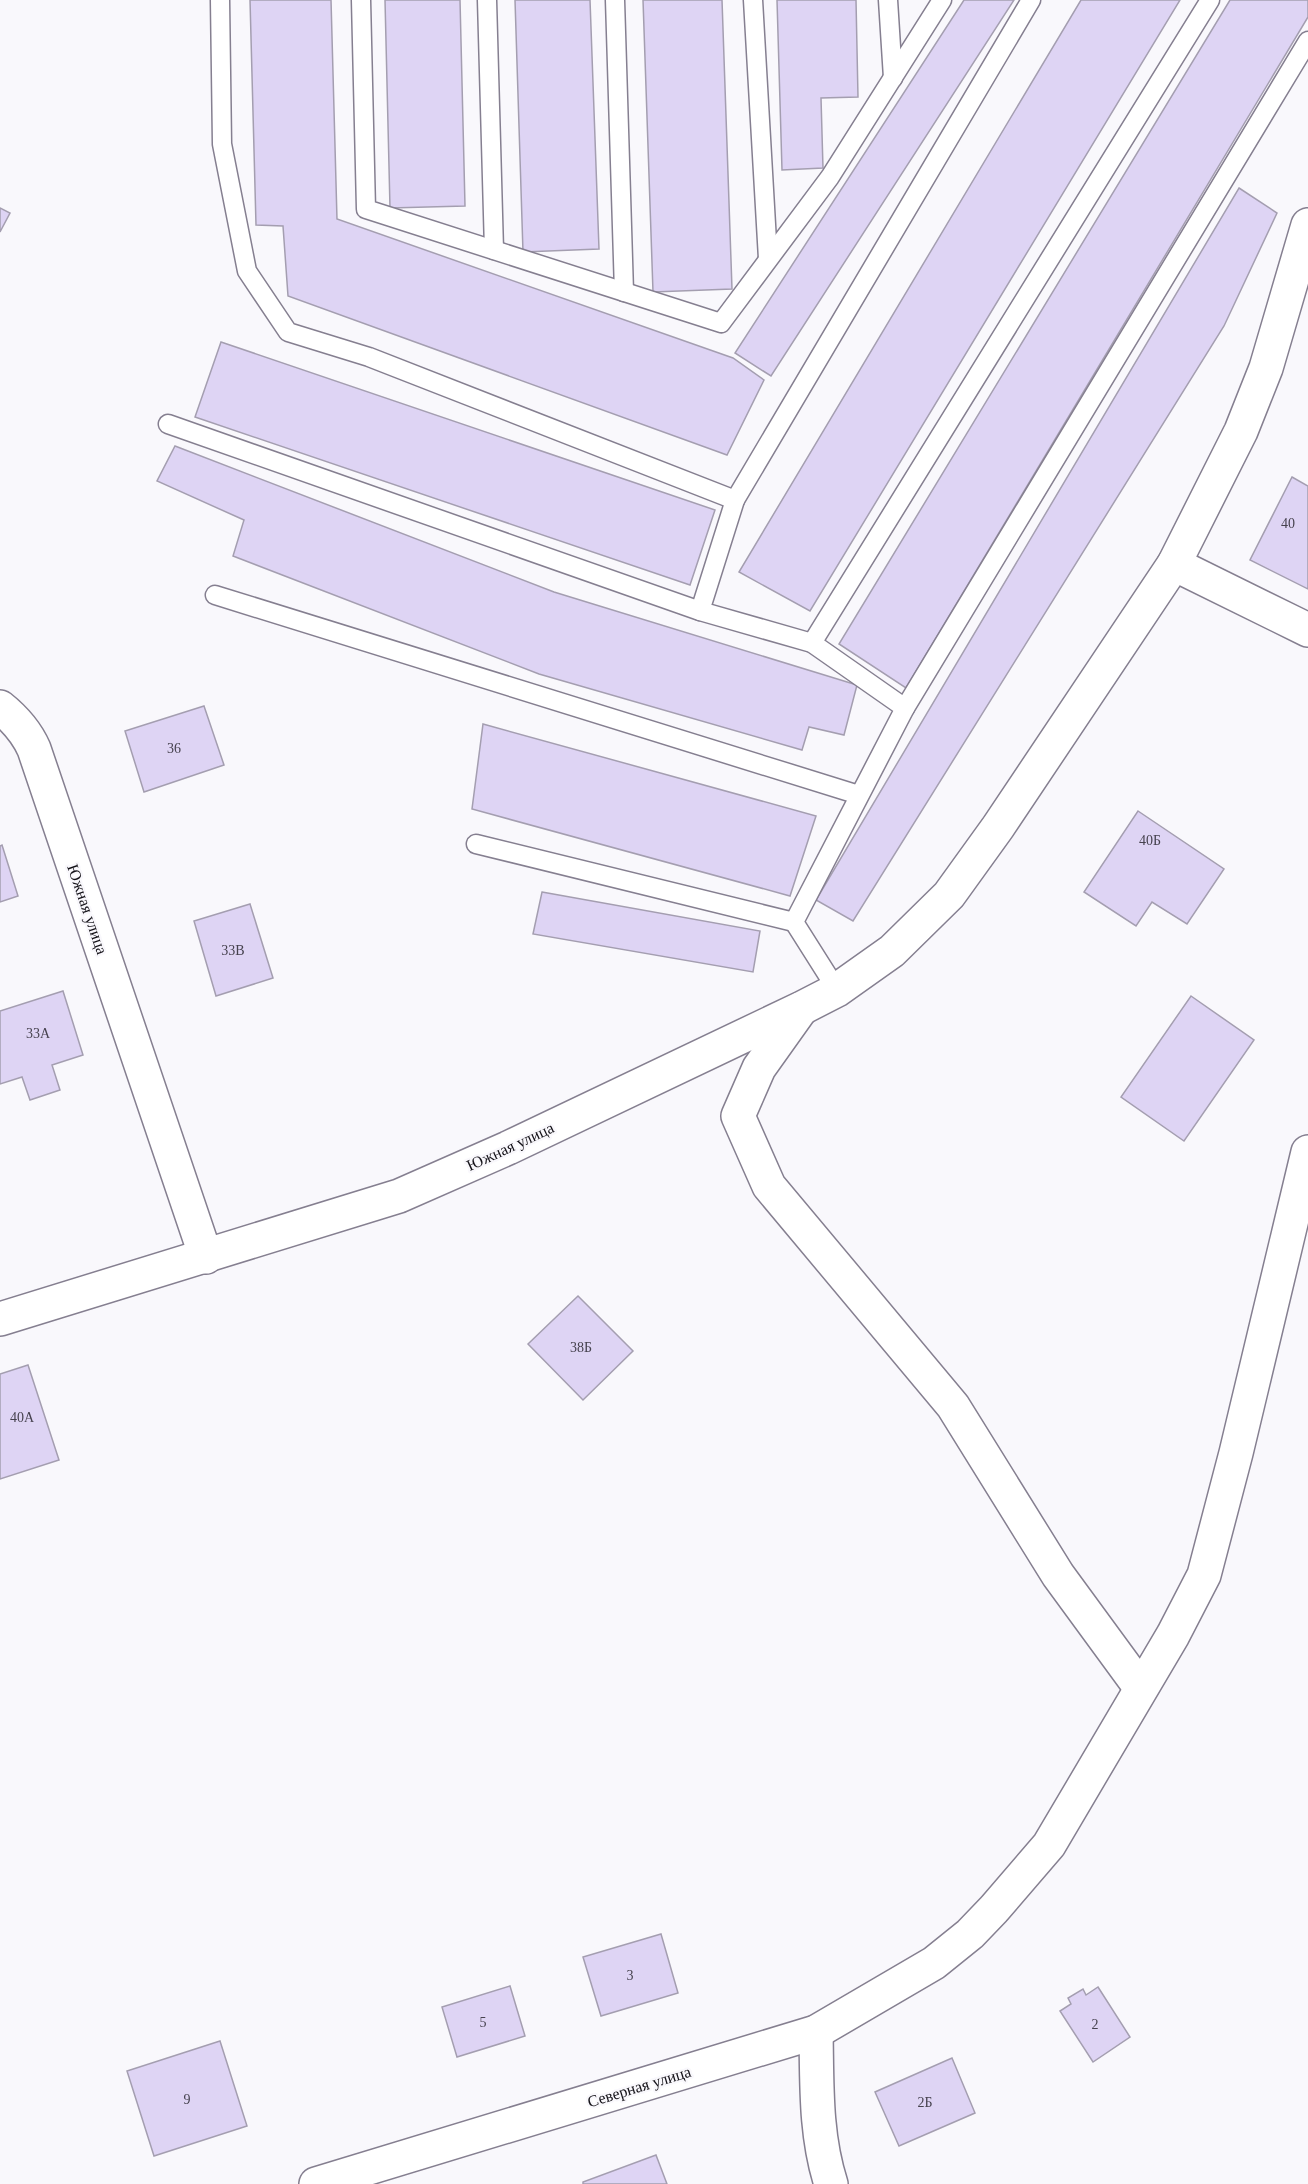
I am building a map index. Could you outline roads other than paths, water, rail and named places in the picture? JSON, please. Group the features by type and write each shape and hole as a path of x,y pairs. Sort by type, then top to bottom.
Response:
{"street":[{"name":"Южная улица","path":"0,1319 399,1196 508,1148 802,1008 837,990 892,951 949,895 998,827 1174,564 1241,431 1266,368 1308,225"},
{"path":"1174,564 1308,630"},
{"name":"Южная улица","path":"0,706 27,734 34,749 206,1257"},
{"path":"802,1008 759,1068 738,1116 769,1186 953,1406 1058,1575 1140,1687"},
{"name":"Северная улица","path":"316,2184 816,2032 934,1963 970,1934 1048,1845 1173,1635 1203,1575 1236,1453 1308,1152"},
{"path":"816,2032 818,2120 824,2160 831,2184"}],"lane":[{"path":"220,0 222,144 247,271 288,332 369,357 735,500"},
{"path":"361,0 366,209 721,323 830,177 942,0"},
{"path":"487,0 494,250"},
{"path":"615,0 624,292"},
{"path":"753,0 768,259"},
{"path":"888,0 893,78"},
{"path":"700,611 735,500 1031,0"},
{"path":"812,643 1210,0"},
{"path":"794,922 905,708 1308,41"},
{"path":"168,424 700,611 812,643 905,708"},
{"path":"215,595 859,795"},
{"path":"476,844 794,922 837,990"}]}
